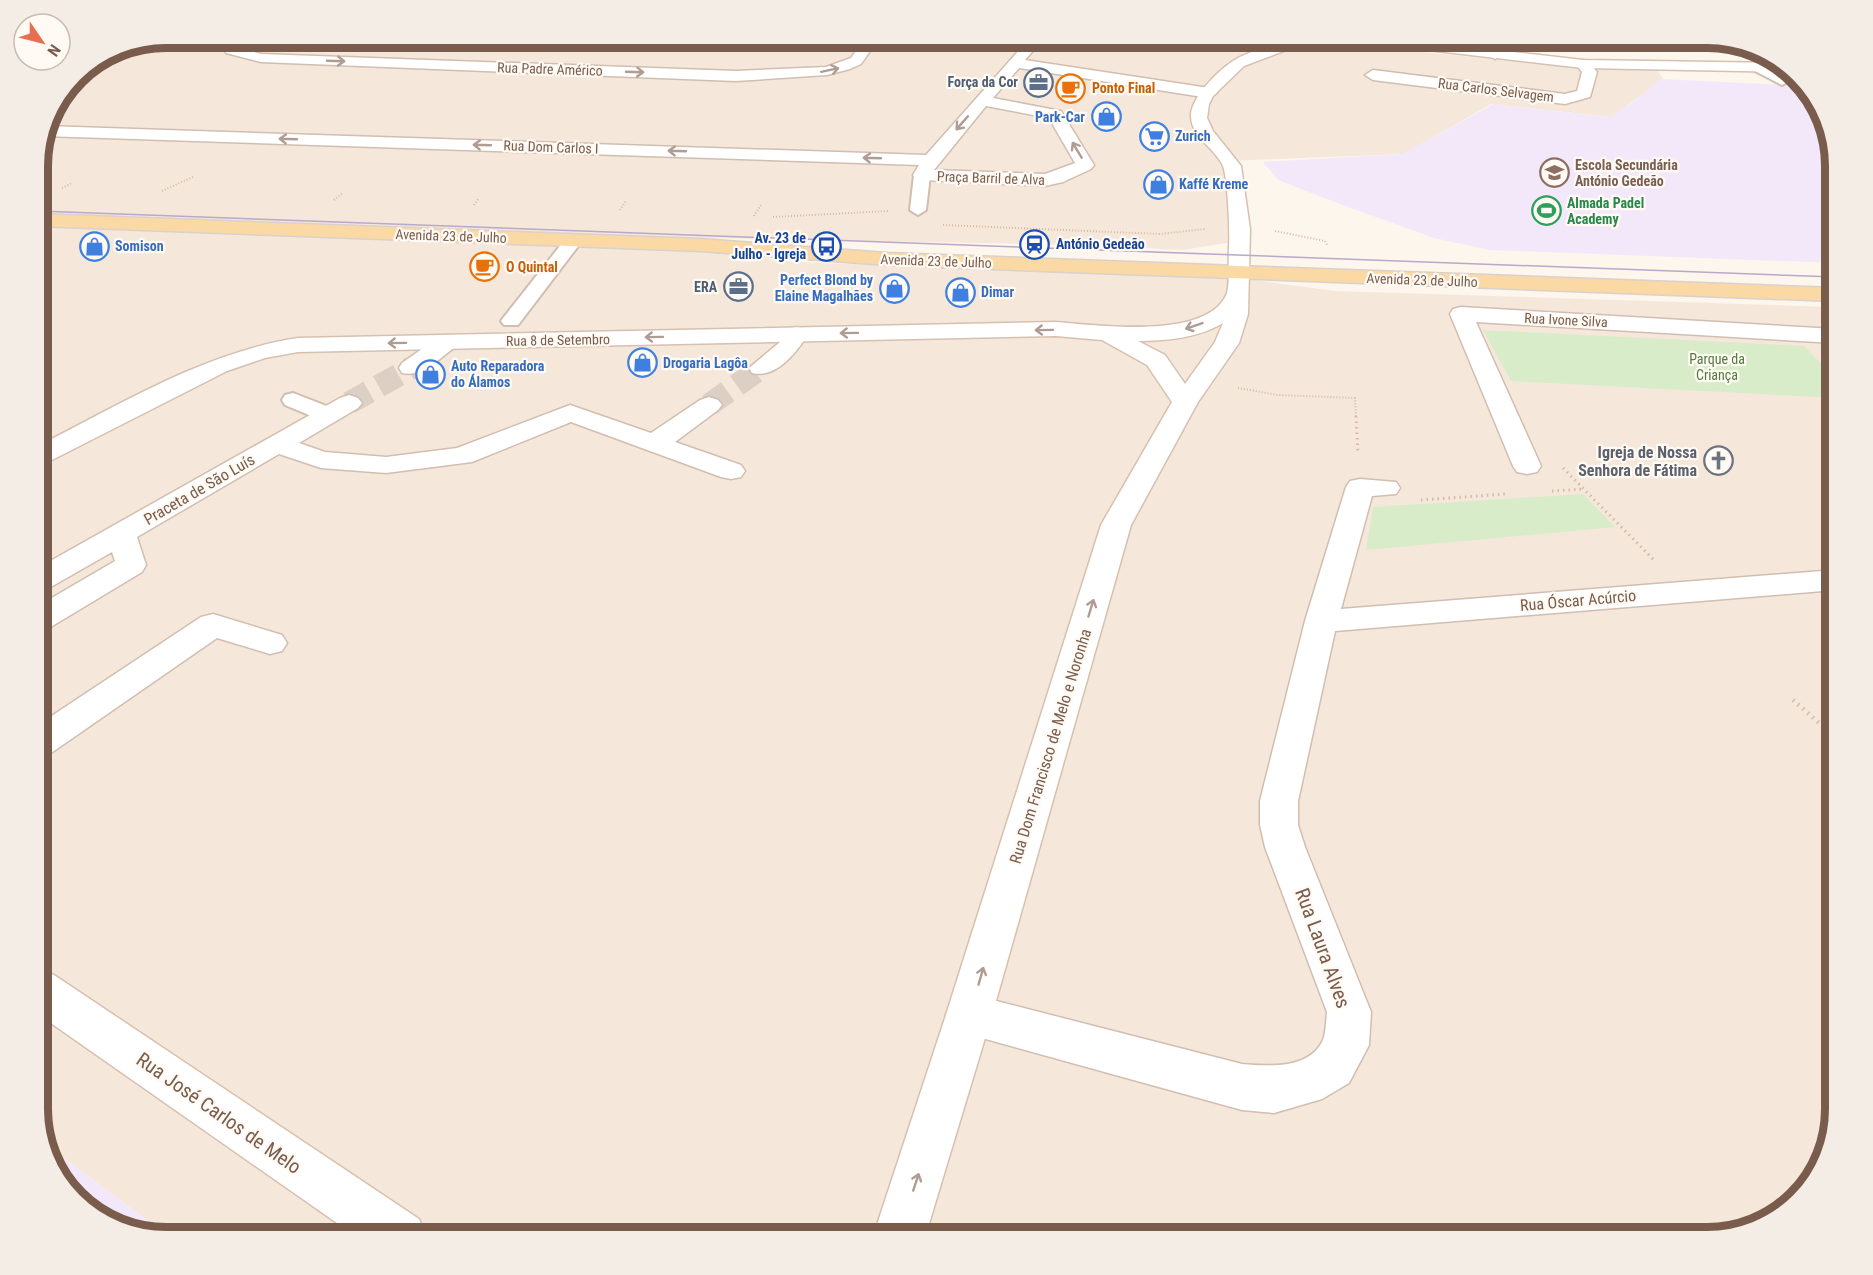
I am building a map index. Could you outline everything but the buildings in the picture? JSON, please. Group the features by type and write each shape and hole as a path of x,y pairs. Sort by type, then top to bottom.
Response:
{"main road":[{"name":"Avenida 23 de Julho","path":"48,220 700,245 1239,283 1825,295"}],"street":[{"name":"Rua Padre Américo","path":"230,48 261,58 736,76 827,71 856,61 865,48"},
{"path":"926,168 981,100 1028,48"},
{"path":"1014,63 1209,93 1237,57 1271,48"},
{"path":"1438,48 1583,64 1760,68 1780,73"},
{"path":"1495,55 1498,48"},
{"name":"Rua Carlos Selvagem","path":"1373,75 1565,99 1584,94 1590,72 1583,64"},
{"name":"Rua Dom Francisco de Melo e Noronha","path":"902,1227 969,1015 1116,525 1185,402 1227,343 1237,314 1240,229 1232,166 1205,132 1199,118 1201,104 1209,93"},
{"name":"Praça Barril de Alva","path":"926,168 1045,180 1057,178 1085,165 1055,114 981,100"},
{"name":"Rua Dom Carlos I","path":"53,130 926,168"},
{"name":"Rua 8 de Setembro","path":"48,451 243,356 298,345 1056,329 1140,336 1178,332 1221,314 1239,283"},
{"name":"Rua Ivone Silva","path":"1527,466 1461,314 1825,335"},
{"path":"1103,333 1156,360 1185,402"},
{"path":"761,368 789,346 796,334"},
{"path":"411,368 447,342"},
{"path":"655,443 709,405"},
{"name":"Praceta de São Luís","path":"48,575 339,409"},
{"path":"278,444 321,460 386,465 462,456 527,432 570,412 731,471"},
{"name":"Rua Laura Alves","path":"969,1015 1242,1087 1274,1090 1305,1083 1332,1067 1346,1045 1349,1012 1285,847 1279,825 1279,801 1321,621 1367,493"},
{"path":"48,614 131,566 122,533"},
{"name":"Rua Óscar Acúrcio","path":"1321,621 1825,581"},
{"path":"48,736 213,626 270,643"},
{"name":"Rua José Carlos de Melo","path":"48,996 385,1227"}],"lane":[{"path":"918,210 926,168"},
{"path":"511,321 573,241"},
{"name":"Praceta de São Luís","path":"293,400 339,409"}],"path":[{"path":"156,194 193,177"},
{"path":"333,200 343,192"},
{"path":"473,206 479,198"},
{"path":"620,210 626,201"},
{"path":"760,205 754,216 762,216"},
{"path":"770,217 918,210"},
{"path":"1234,388 1278,394 1355,398 1367,493 1516,493"},
{"path":"1562,467 1625,528"},
{"path":"1550,491 1585,489"},
{"path":"1793,700 1825,728"}],"shaded area":[{"path":"166,48 1263,48 1286,52 1395,49 1577,68 1655,68 1663,79 1612,117 1491,104 1404,154 1229,161 1238,241 1183,250 1086,245 653,237 720,253 796,262 1247,279 1335,291 1825,307 1825,1109 1821,1140 1805,1175 1785,1198 1766,1211 1738,1223 1707,1227 156,1227 57,1153 48,1117 48,158 54,128 68,100 88,77 114,60 143,50"},
{"path":"1469,48 1503,48 1493,51"},
{"name":"Escola Secundária António Gedeão","path":"1660,79 1784,85 1781,82 1790,82 1805,100 1821,135 1825,166 1825,263 1490,250 1434,238 1278,180 1263,162 1403,154 1493,104 1610,117 1632,103"},
{"path":"57,1153 156,1227 128,1221 94,1203 72,1181"}],"green space":[{"name":"Parque da Criança","path":"1483,330 1804,346 1825,368 1825,397 1511,381"},
{"path":"1583,494 1615,527 1366,550 1373,507"}],"tunnel":[{"path":"349,403 411,368"},
{"path":"709,405 761,368"}],"tram line":[{"path":"48,211 1825,277"}],"place":[{"name":"Força da Cor","path":"1039,82"},
{"name":"Ponto Final","path":"1071,88"},
{"name":"Park-Car","path":"1106,117"},
{"name":"Zurich","path":"1154,136"},
{"name":"Escola Secundária António Gedeão","path":"1554,173"},
{"name":"Kaffé Kreme","path":"1158,184"},
{"name":"Almada Padel Academy","path":"1546,211"},
{"name":"António Gedeão","path":"1035,244"},
{"name":"Somison","path":"94,246"},
{"name":"Av. 23 de Julho - Igreja","path":"827,246"},
{"name":"O Quintal","path":"485,267"},
{"name":"ERA","path":"738,287"},
{"name":"Perfect Blond by Elaine Magalhães","path":"894,288"},
{"name":"Dimar","path":"960,292"},
{"name":"Drogaria Lagôa","path":"642,363"},
{"name":"Auto Reparadora do Álamos","path":"430,374"},
{"name":"Igreja de Nossa Senhora de Fátima","path":"1718,461"}]}
